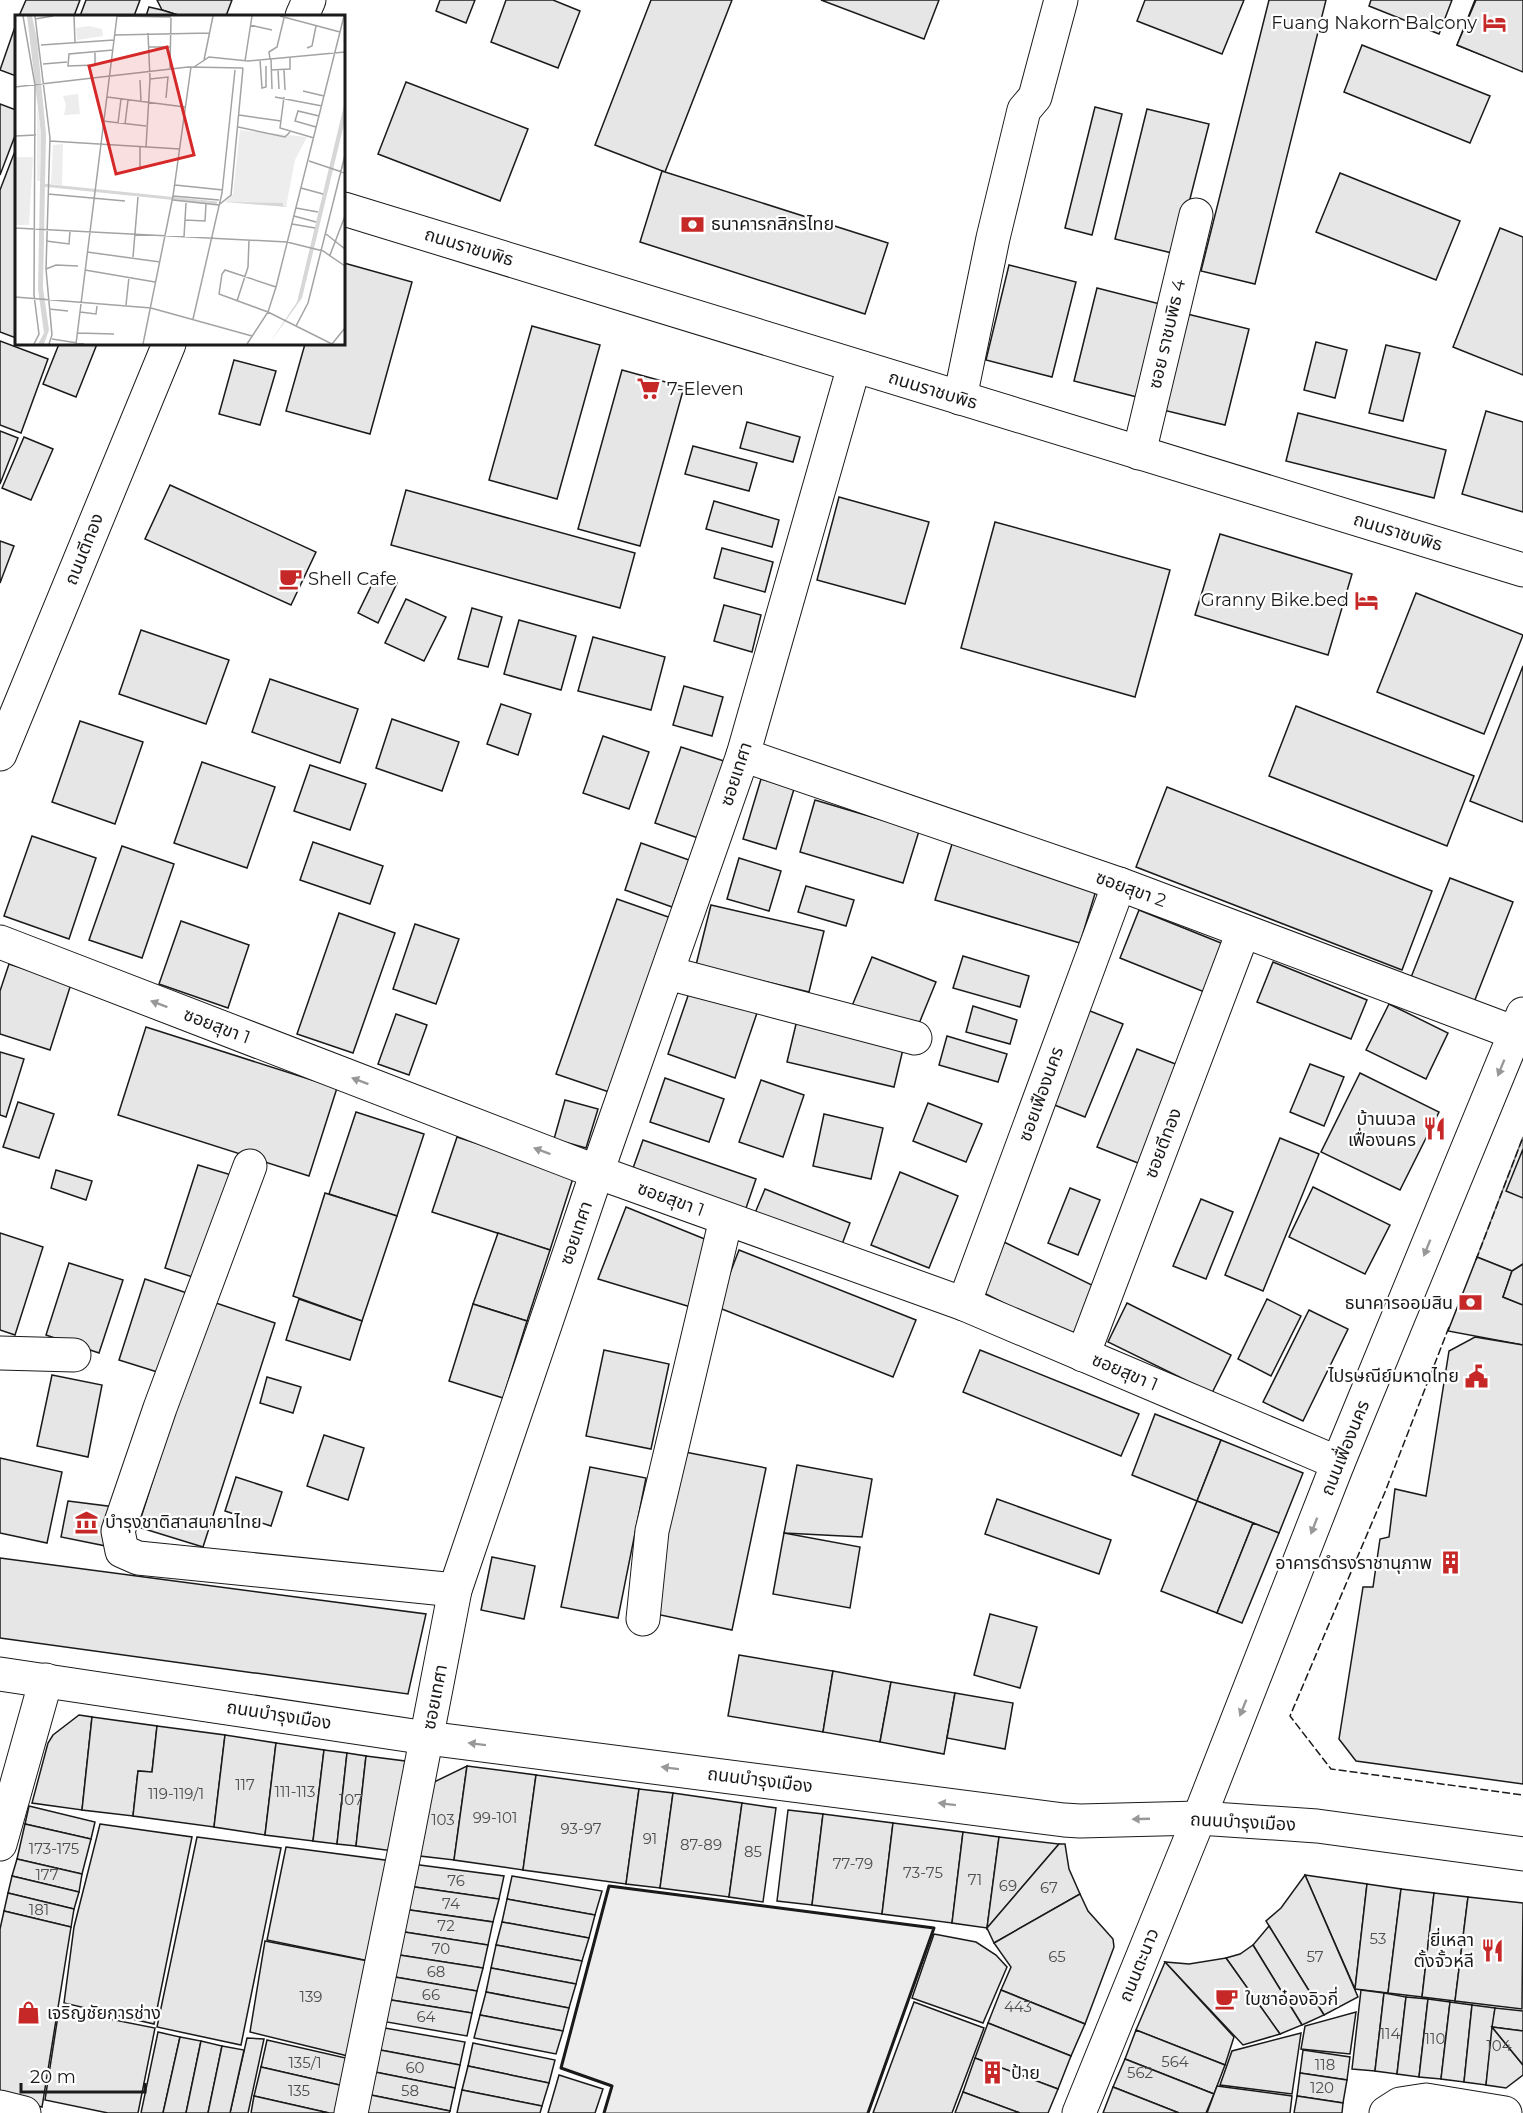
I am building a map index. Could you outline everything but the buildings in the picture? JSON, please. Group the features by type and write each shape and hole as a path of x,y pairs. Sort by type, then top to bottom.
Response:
{"street":[{"path":"302,15 309,0"},
{"path":"960,398 993,238 1024,110 1035,97 1061,0"},
{"name":"ถนนราชบพิธ","path":"345,209 1523,570"},
{"name":"ซอย ราชบพิธ 4","path":"1139,453 1196,215"},
{"name":"ถนนตีทอง","path":"0,754 169,345"},
{"name":"ซอยเทศา","path":"351,2113 455,1590 597,1172 743,755 854,366"},
{"name":"ซอยสุขา 2","path":"743,755 1119,884 1244,932 1519,1024"},
{"name":"ซอยเฟืองนคร","path":"964,1304 1119,884"},
{"name":"ซอยตีทอง","path":"1083,1355 1244,932"},
{"name":"ซอยสุขา 1","path":"0,942 597,1172 964,1304 1338,1463"},
{"path":"668,973 915,1038"},
{"name":"ถนนเฟื่องนคร","path":"1199,1818 1338,1463 1519,1024"},
{"path":"250,1166 160,1408 118,1531 122,1551 138,1558 455,1590"},
{"path":"643,1618 652,1531 726,1219"},
{"path":"0,1353 74,1355"},
{"name":"ถนนบำรุงเมือง","path":"0,1674 427,1738 1080,1821 1199,1818 1317,1826 1523,1854"},
{"path":"0,1844 46,1680"},
{"name":"ถนนตะนาว","path":"1079,2113 1199,1818"},
{"path":"1386,2113 1400,2104 1426,2100 1505,2113"},
{"path":"0,2108 24,2113"}],"shaded area":[{"path":"1523,1137 1523,1264 1512,1271 1477,1257"},
{"path":"609,1886 934,1928 868,2113 604,2113 612,2086 561,2068"}],"fence":[{"path":"1476,1260 1523,1137"},
{"path":"1449,1327 1385,1492 1290,1716 1331,1769 1523,1795"}],"wall":[{"path":"604,2113 612,2086 561,2068 609,1886 934,1928 868,2113"}],"place":[{"name":"Fuang Nakorn Balcony","path":"1495,23"},
{"name":"ธนาคารกสิกรไทย","path":"693,224"},
{"name":"7-Eleven","path":"649,389"},
{"name":"Shell Cafe","path":"290,579"},
{"name":"Granny Bike.bed","path":"1367,600"},
{"name":"บ้านนวล เฟื่องนคร","path":"1434,1129"},
{"name":"ธนาคารออมสิน","path":"1471,1303"},
{"name":"ไปรษณีย์มหาดไทย","path":"1477,1376"},
{"name":"บำรุงชาติสาสนายาไทย","path":"87,1522"},
{"name":"อาคารดำรงราชานุภาพ","path":"1450,1563"},
{"name":"ยี่เหลา ตั้งจั้วหลี","path":"1492,1950"},
{"name":"ใบชาอ๋องอิวกี่","path":"1227,1999"},
{"name":"เจริญชัยการช่าง","path":"29,2013"},
{"name":"ป้าย","path":"993,2073"}]}
